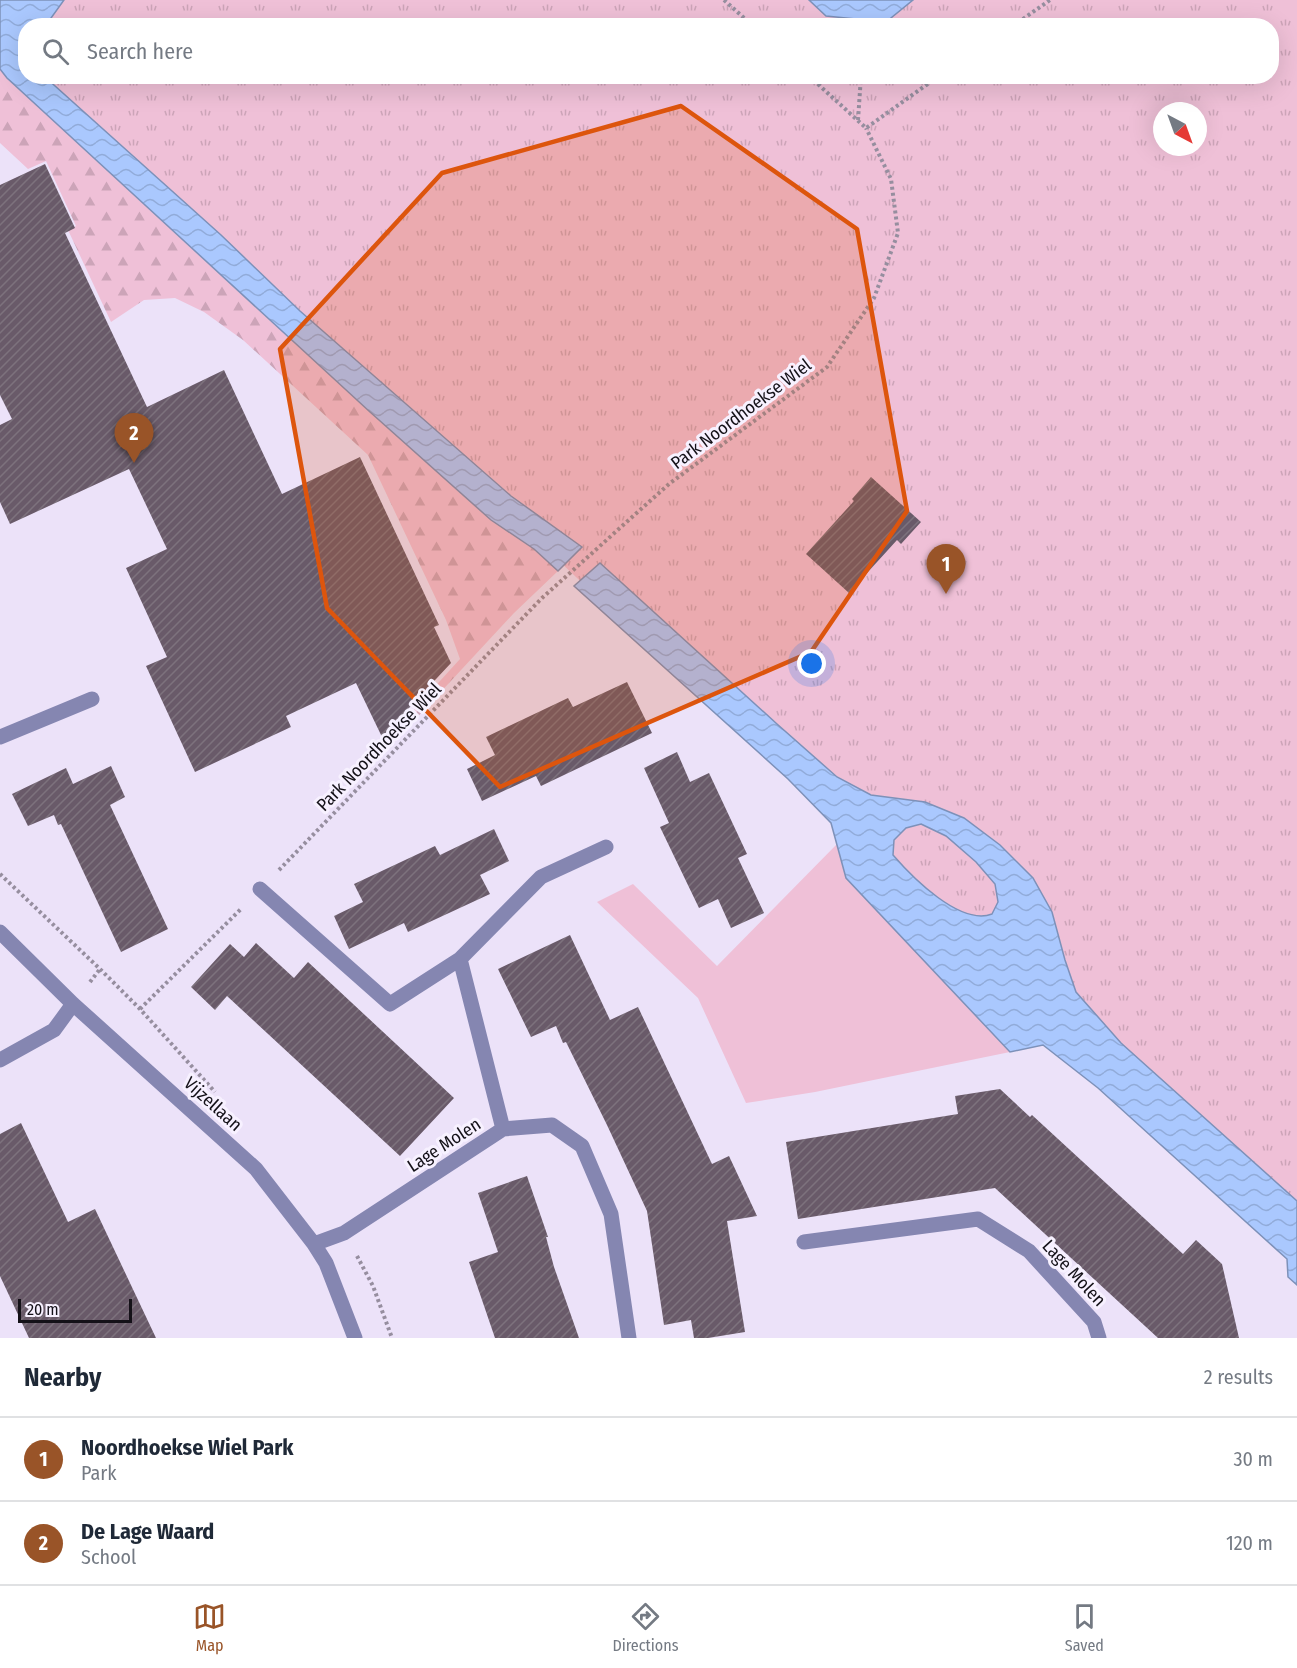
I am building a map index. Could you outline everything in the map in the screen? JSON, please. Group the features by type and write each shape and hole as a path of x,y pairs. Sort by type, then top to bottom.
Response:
{"street":[{"path":"0,737 92,699"},
{"path":"260,889 390,1004 460,959 541,878 606,847"},
{"name":"Vijzellaan","path":"0,932 73,1004 256,1169 326,1263 355,1338"},
{"path":"460,959 503,1129"},
{"path":"0,1060 54,1030 73,1004"},
{"name":"Lage Molen","path":"314,1244 344,1233 503,1129 552,1125 582,1146 611,1214 629,1338"},
{"name":"Lage Molen","path":"804,1242 978,1218 1029,1251 1094,1322 1099,1338"}],"path":[{"path":"724,0 744,18"},
{"path":"1024,18 1050,0"},
{"path":"818,84 866,128 928,84"},
{"path":"858,121 860,84"},
{"name":"Park Noordhoekse Wiel","path":"140,1009 260,889 542,598 669,484 827,368 874,298 898,233 891,179 866,128"}],"highlighted area":[{"path":"681,106 857,229 907,511 811,652 500,787 327,608 280,349 442,173"}],"green space":[{"path":"0,0 1297,0 1297,1241 964,944 225,245 37,84 1279,84 1279,18 18,18 18,53"},
{"path":"0,69 7,78 370,412 491,520 534,549 558,571 514,613 385,752 378,749 460,659 446,620 368,455 243,340 204,312 175,298 144,300 111,322 68,230 76,226 46,161 28,169 0,143"},
{"path":"837,844 846,878 1010,1052 815,1092 746,1103 698,998 597,902 633,884 717,966"}],"water":[{"path":"0,0 64,0 51,18 18,18 18,84 53,84 221,235 300,311 511,496 582,547 558,571 534,549 491,520 370,412 7,78 0,69"},
{"path":"809,0 913,0 891,18 826,16"},
{"path":"600,563 837,777 871,795 925,802 964,818 1000,845 1033,878 1052,912 1076,992 1121,1043 1297,1201 1297,1285 1288,1277 1287,1259 1098,1088 1043,1045 1010,1052 846,878 831,823 788,779 574,586","holes":["921,824 946,836 976,862 995,884 998,902 992,914 979,916 952,906 924,886 893,855 894,840 906,828"]}],"building":[{"path":"45,164 75,228 65,233 147,407 224,370 282,494 360,457 439,625 434,627 451,663 382,737 356,683 286,716 291,727 195,772 146,666 167,657 126,568 167,549 129,469 10,524 0,502 0,425 12,419 0,395 0,185"},
{"path":"871,477 921,522 901,544 897,540 849,593 806,554 854,501 852,499"},
{"path":"627,682 652,733 541,786 536,776 482,801 467,769 495,755 486,737 568,698 573,707"},
{"path":"677,752 690,782 709,773 747,854 738,858 764,913 731,928 718,899 699,908 660,827 669,823 644,768"},
{"path":"111,766 125,797 110,805 168,929 121,952 61,824 58,825 54,815 28,826 12,794 66,768 73,784"},
{"path":"494,829 509,861 480,875 490,894 408,932 404,923 349,949 334,916 363,902 354,884 435,846 440,855"},
{"path":"570,935 610,1020 638,1007 712,1164 729,1156 757,1216 727,1221 745,1332 694,1338 691,1320 664,1325 647,1211 607,1125 556,1026 531,1037 498,969"},
{"path":"256,943 294,978 308,962 454,1098 400,1156 227,996 215,1010 191,987 230,944 244,957"},
{"path":"1000,1089 1030,1117 1032,1115 1183,1254 1196,1240 1222,1264 1239,1338 1158,1338 995,1188 798,1219 786,1142 958,1114 955,1096"},
{"path":"21,1123 68,1222 95,1209 156,1338 29,1338 0,1276 0,1134"},
{"path":"527,1176 548,1237 546,1237 554,1267 579,1338 495,1338 469,1262 498,1252 478,1193"}],"place":[{"name":"De Lage Waard","path":"134,463"},
{"name":"Noordhoekse Wiel Park","path":"946,594"}]}
